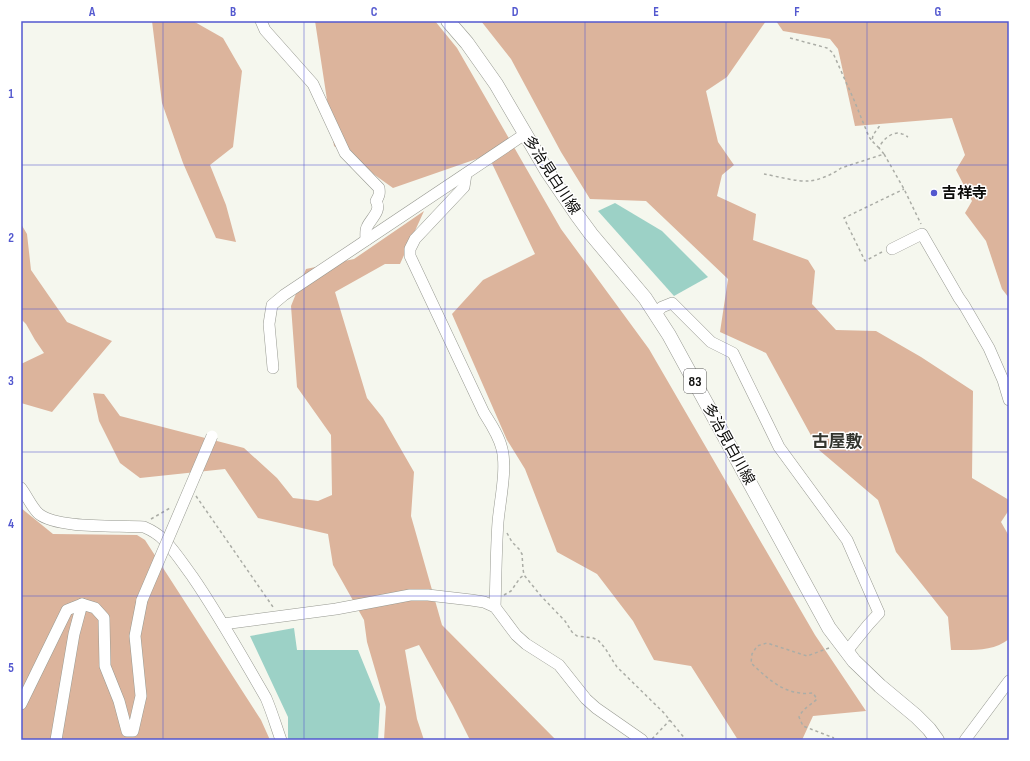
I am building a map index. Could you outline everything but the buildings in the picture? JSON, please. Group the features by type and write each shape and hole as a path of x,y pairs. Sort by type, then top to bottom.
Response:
{"main road":[{"name":"多治見白川線","path":"448,21 467,43 496,84 547,171 577,215 656,313 669,334 829,628 854,661 880,686 916,716 929,729 937,740"}],"street":[{"path":"261,21 264,30 313,84 345,153 379,188 380,196 376,201 379,205 379,209 366,228 366,240"},
{"path":"273,368 269,324 272,305 284,295 525,134"},
{"path":"466,174 464,187 415,239 410,250 410,256 484,413 502,447 504,457 498,522 495,603 516,635 526,644 560,665 586,699 596,708 642,740"},
{"path":"892,249 922,234 989,348 1003,380 1009,400"},
{"path":"656,313 662,307 672,303 710,342 733,353 779,447 847,540 878,613 844,648"},
{"path":"21,704 67,610 82,604 95,608 104,618 105,666 119,701 127,731 133,731 141,696 135,636 142,600 212,436"},
{"path":"21,488 38,513 48,519 62,523 144,527 153,530 163,539 175,553 204,594 223,624 266,698 281,740"},
{"path":"223,624 336,609 410,595 428,595 495,603"},
{"path":"56,740 74,634 82,604"},
{"path":"964,740 1009,681"}],"path":[{"path":"790,38 831,50 869,137 884,154 904,189 922,228 922,234"},
{"path":"872,141 873,136 881,124"},
{"path":"879,148 881,142 897,133 902,133 908,137"},
{"path":"764,174 809,181 836,172 841,168 884,154"},
{"path":"892,249 864,261 844,218 904,189"},
{"path":"194,493 279,617"},
{"path":"144,527 147,522 174,506"},
{"path":"498,522 522,554 524,575 565,621 572,632 577,636 598,640 617,667 664,713 686,740"},
{"path":"495,603 511,591 520,578 524,575"},
{"path":"834,738 803,726 799,717 801,713 817,699 813,694 799,693 785,689 769,680 751,663 752,654 756,646 767,643 807,656 844,648"},
{"path":"650,740 670,720"}],"shaded area":[{"path":"152,21 193,21 223,38 242,71 233,147 210,165 226,205 236,242 216,238 183,163 162,103"},
{"path":"315,21 435,21 457,48 561,229 649,349 815,635 866,711 813,716 802,740 738,740 691,666 654,660 633,621 597,574 557,552 525,469 507,440 452,314 483,280 535,254 488,155 393,188 334,146"},
{"path":"481,21 766,21 727,77 706,91 718,142 734,165 722,175 717,196 756,214 753,240 808,260 815,271 812,304 836,330 876,331 921,357 973,391 972,478 1009,500 1009,510 1001,522 1009,536 1009,639 989,648 951,650 948,617 896,552 878,500 819,450 766,353 720,332 728,279 646,201 590,199 561,152 511,59"},
{"path":"776,21 1009,21 1009,298 1002,289 986,241 965,213 972,201 956,170 965,155 952,118 855,126 838,49 830,39 783,31"},
{"path":"424,211 400,264 385,264 335,292 367,398 383,418 414,472 411,516 442,625 556,740 470,740 419,645 405,650 417,719 424,740 384,740 386,707 367,642 364,620 333,565 328,534 258,518 225,469 140,478 120,463 99,421 93,393 104,394 120,416 244,448 277,478 293,498 318,501 332,495 331,435 297,387 291,306 306,269 354,259"},
{"path":"21,224 27,234 31,270 67,322 112,341 52,412 21,403 21,364 44,353 26,324 21,319"},
{"path":"21,508 53,534 137,535 145,540 261,720 270,740 21,740"}],"water":[{"path":"615,203 662,231 708,277 674,296 598,211"},
{"path":"294,628 297,650 358,650 380,704 378,740 288,740 288,717 250,636"}],"place":[{"name":"吉祥寺","path":"934,193"}],"district":[{"name":"古屋敷","path":"837,441"}]}
